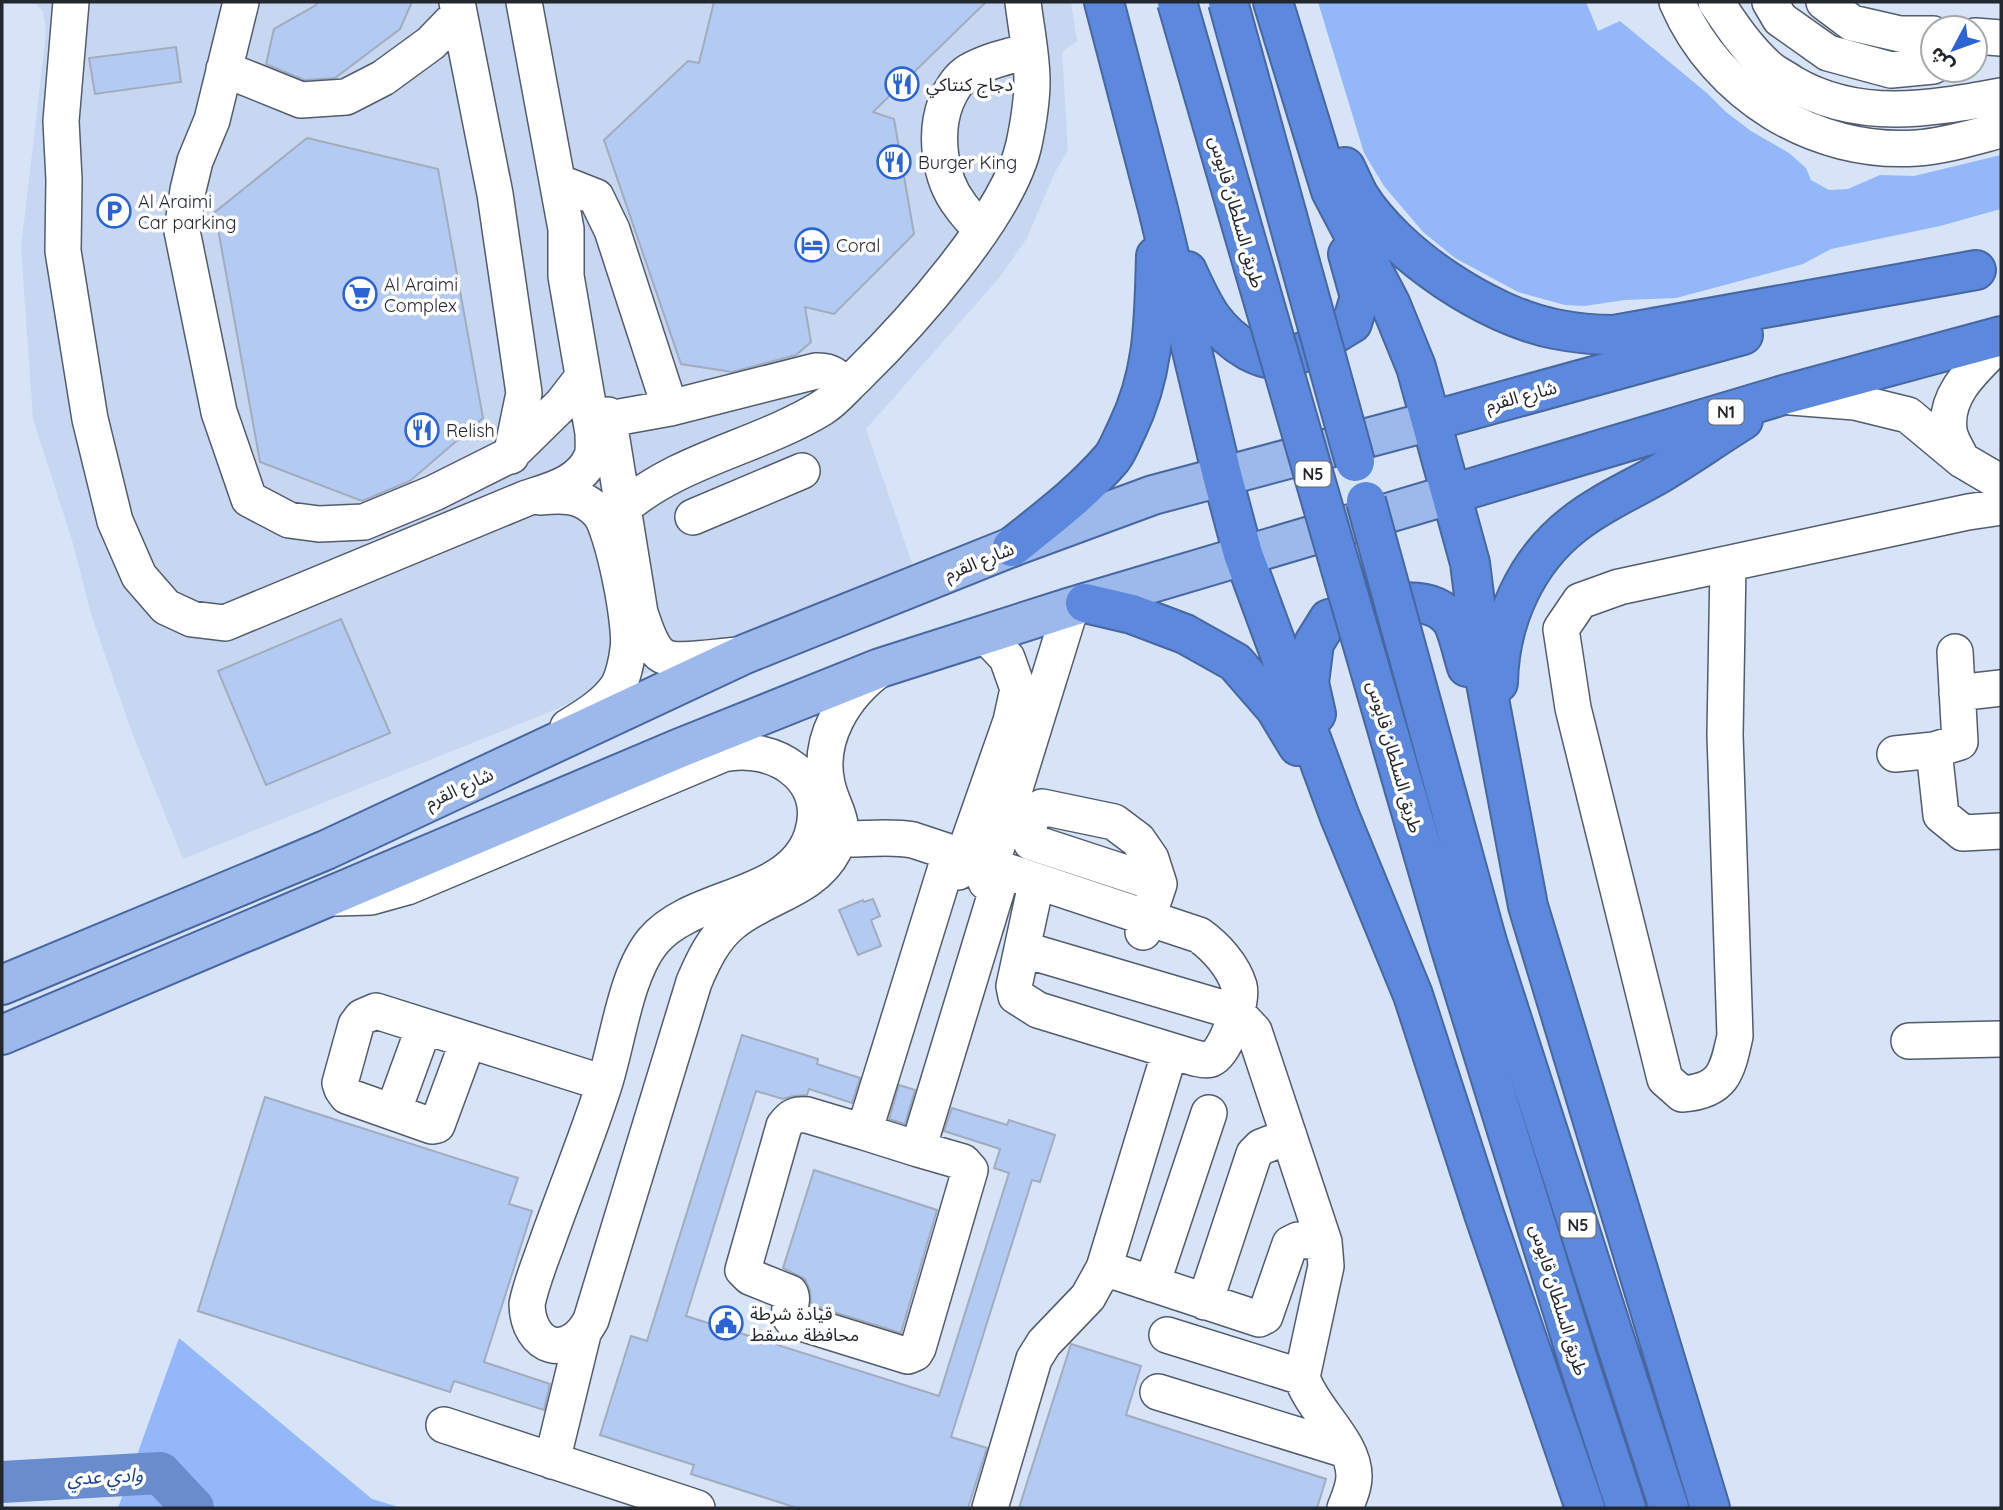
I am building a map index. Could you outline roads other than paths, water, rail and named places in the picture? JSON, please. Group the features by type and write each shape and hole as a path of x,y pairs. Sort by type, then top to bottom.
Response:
{"highway":[{"path":"1104,2 1243,554 1340,817 1413,995 1485,1217 1585,1508"},
{"name":"طريق السلطان قابوس","path":"1177,2 1450,946 1626,1508"},
{"name":"N5","path":"1228,2 1487,942 1669,1508"},
{"path":"1158,209 1201,301 1220,332 1263,359 1284,359 1302,352 1352,323 1360,297 1331,191 1273,2"},
{"path":"1281,2 1332,142 1359,197 1416,259 1489,305 1525,321 1592,335 1614,334 1989,267"},
{"path":"1331,191 1390,303 1416,367 1470,563 1483,667 1528,906 1710,1508"},
{"path":"1012,547 1072,499 1114,456 1140,403 1152,350 1158,209"},
{"name":"شارع القرم","path":"1431,421 1989,267"},
{"name":"N1","path":"1451,494 1780,396 2001,335"},
{"path":"1498,755 1499,656 1513,605 1535,563 1573,524 1658,474 1780,396"},
{"path":"1340,817 1309,683 1314,643 1329,619 1391,602 1432,605 1452,621 1498,755"},
{"path":"1078,605 1132,614 1185,634 1235,662 1275,708 1340,817"}],"main road":[{"name":"شارع القرم","path":"2,985 326,850 745,654 1012,547 1153,495 1431,421"},
{"path":"2,1035 680,748 880,668 1243,554 1451,494"}],"street":[{"path":"71,2 61,121 63,251 90,419 115,521 139,576 166,607 192,619 225,623 527,498 570,483 581,472 592,455 593,433 566,276 566,229"},
{"path":"241,2 212,120 190,180 182,231 219,412 249,499 289,520 319,524 364,522 434,493 510,455 562,404 582,378"},
{"path":"524,2 566,229 580,269 611,433 640,613 647,635 660,654 671,659 745,654"},
{"path":"623,508 667,476 778,432 825,407 881,352 954,266 981,230 1010,181 1024,146 1032,82 1023,2"},
{"path":"1676,2 1689,30 1724,74 1767,110 1814,133 1870,147 1918,148 2001,130"},
{"path":"1716,2 1742,40 1771,70 1815,96 1866,109 1936,108 2001,96"},
{"path":"1770,2 1780,19 1828,53 1891,70 1919,67"},
{"path":"1824,2 1852,23 1900,34 1919,34"},
{"path":"458,8 495,194 524,393 510,455 527,498"},
{"path":"224,69 301,100 346,97 383,78 431,43 458,8"},
{"path":"981,230 958,204 945,174 940,143 941,115 953,87 966,73 989,62 1029,51"},
{"path":"558,182 596,197 612,230 670,408"},
{"path":"1728,564 1724,735 1735,1036 1729,1063 1718,1083 1703,1093 1682,1094 1665,1079 1573,708 1561,629 1580,601 1619,587 1987,509 1983,472 1949,430 1951,405 1961,384 2001,342"},
{"path":"611,433 670,408 816,371 830,373 845,387"},
{"path":"1780,396 1855,401 1908,415 1983,472"},
{"path":"611,433 623,463 640,473 667,476"},
{"path":"694,517 802,471"},
{"path":"506,766 595,710 618,685 629,648 626,611 610,536 600,514 578,497 566,494 527,498"},
{"path":"864,1132 974,871 1078,605"},
{"path":"918,1149 974,871 1018,689 1007,658 992,642 982,636"},
{"path":"1895,754 1934,750 1960,742 1955,652"},
{"path":"552,1461 583,1335 591,1320 694,982 715,941 763,885 825,838 840,818 825,774 829,738 848,699 880,668"},
{"path":"1957,692 2001,688"},
{"path":"1934,750 1941,815 1963,833 2001,831"},
{"path":"325,898 348,899 390,894 723,754 738,751 765,753 787,763 796,771 811,795 825,838"},
{"path":"825,838 885,839 901,852 974,871 1145,924"},
{"path":"974,871 1032,898 1199,935 1220,954 1233,971 1240,989 1239,1004 1226,1040 1217,1055 1209,1060 1170,1051 1038,1010 1016,996 1014,986 1032,898"},
{"path":"1145,924 1159,884"},
{"path":"583,1335 574,1342 551,1345 531,1329 527,1304 604,1083 638,966 651,943 680,918 748,902"},
{"path":"1022,949 1236,1012 1254,1031 1324,1242 1326,1266 1302,1377"},
{"path":"468,1041 437,1125 432,1126 346,1096 342,1089 341,1083 353,1034 362,1017 376,1012 604,1083"},
{"path":"393,1112 424,1027"},
{"path":"1909,1041 2001,1038"},
{"path":"990,1508 1034,1359 1044,1343 1088,1297 1104,1268 1170,1051"},
{"path":"1152,1284 1209,1113"},
{"path":"798,1114 807,1115 864,1132 963,1162 970,1170 918,1348 908,1356 792,1320 789,1313 792,1300 790,1293 750,1277 743,1270 784,1126 790,1118 798,1114"},
{"path":"1205,1302 1254,1154 1261,1147 1289,1136"},
{"path":"1104,1268 1259,1319 1265,1317 1290,1244 1298,1240 1324,1242"},
{"path":"1167,1335 1302,1377 1346,1450 1353,1468 1354,1478 1345,1508"},
{"path":"1158,1392 1346,1450"},
{"path":"444,1425 697,1508"}],"waterway":[{"name":"وادي عدي","path":"2,1482 160,1473 193,1508"}],"place":[{"name":"دجاج كنتاكي","path":"902,84"},
{"name":"Burger King","path":"894,162"},
{"name":"Al Araimi Car parking","path":"114,211"},
{"name":"Coral","path":"812,245"},
{"name":"Al Araimi Complex","path":"360,294"},
{"name":"Relish","path":"422,430"},
{"name":"قيادة شرطة محافظة مسقط","path":"726,1323"}]}
